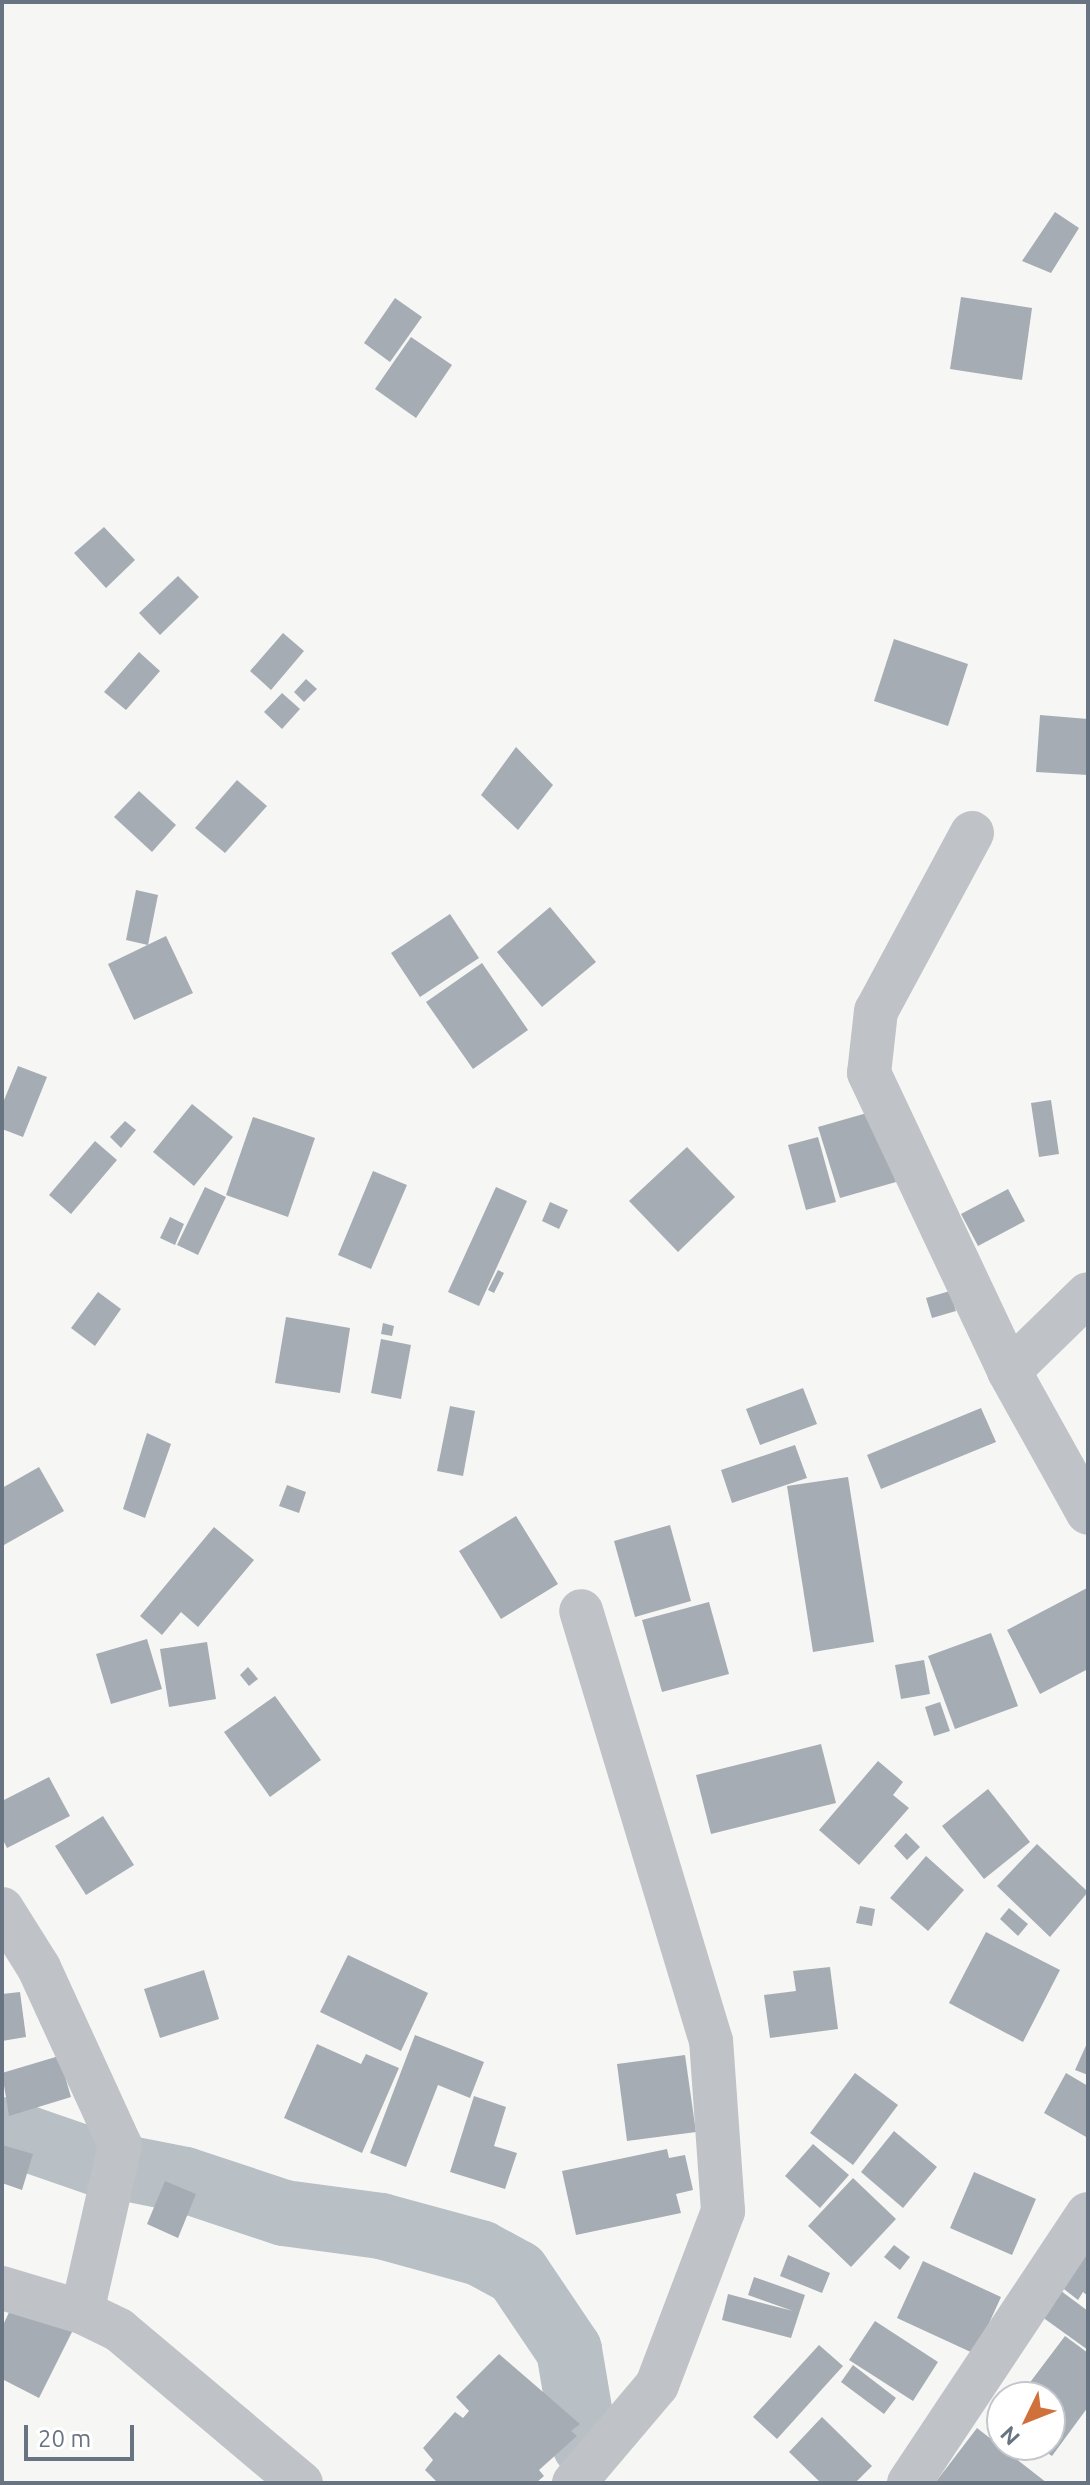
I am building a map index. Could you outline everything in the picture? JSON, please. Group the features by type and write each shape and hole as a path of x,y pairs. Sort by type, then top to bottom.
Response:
{"street":[{"path":"972,833 876,1011 869,1073 1009,1371 1088,1513"},
{"path":"1009,1371 1088,1294"},
{"path":"574,2483 657,2385 723,2211 711,2041 581,1611"},
{"path":"2,1909 39,1968 120,2145 82,2312"},
{"path":"909,2483 1088,2214"},
{"path":"2,2288 82,2312 119,2330 301,2483"}],"building":[{"path":"1055,212 1079,228 1051,273 1022,261"},
{"path":"961,297 1032,308 1022,380 950,369"},
{"path":"395,298 422,317 390,362 364,343"},
{"path":"411,337 452,365 416,418 375,389"},
{"path":"104,527 135,560 106,588 74,553"},
{"path":"178,576 199,597 160,635 139,613"},
{"path":"283,633 304,651 271,690 250,671"},
{"path":"894,639 968,664 948,726 874,701"},
{"path":"139,652 160,671 126,710 104,692"},
{"path":"306,679 317,689 304,702 294,692"},
{"path":"282,693 300,709 282,729 264,712"},
{"path":"1040,715 1088,719 1088,775 1036,772"},
{"path":"516,747 553,785 518,830 481,795"},
{"path":"237,780 267,806 225,853 195,828"},
{"path":"139,791 176,825 152,852 114,817"},
{"path":"136,890 158,895 148,945 126,940"},
{"path":"550,907 596,962 542,1007 497,952"},
{"path":"450,914 479,958 420,997 391,953"},
{"path":"166,936 193,993 134,1020 108,964"},
{"path":"482,963 528,1030 473,1069 426,1002"},
{"path":"18,1066 47,1077 23,1137 2,1129 2,1105"},
{"path":"1051,1100 1059,1154 1039,1157 1031,1103"},
{"path":"192,1104 233,1137 194,1186 153,1152"},
{"path":"874,1111 896,1182 840,1198 818,1127"},
{"path":"253,1117 315,1138 288,1217 226,1195"},
{"path":"125,1121 136,1130 121,1148 110,1137"},
{"path":"818,1137 836,1202 806,1210 788,1145"},
{"path":"95,1141 117,1160 71,1214 49,1195"},
{"path":"687,1147 735,1197 678,1252 629,1201"},
{"path":"373,1171 407,1185 371,1269 338,1255"},
{"path":"205,1187 226,1197 198,1255 177,1245"},
{"path":"496,1187 527,1201 479,1306 448,1292"},
{"path":"1008,1189 1025,1221 978,1246 961,1214"},
{"path":"550,1202 568,1210 559,1229 542,1221"},
{"path":"170,1217 184,1224 175,1245 160,1238"},
{"path":"498,1270 504,1273 494,1293 488,1290"},
{"path":"950,1291 956,1311 932,1318 926,1298"},
{"path":"98,1292 121,1309 95,1346 71,1328"},
{"path":"286,1317 350,1328 340,1393 275,1383"},
{"path":"383,1323 394,1326 392,1336 381,1334"},
{"path":"381,1339 411,1345 401,1399 371,1393"},
{"path":"803,1388 817,1424 760,1445 746,1409"},
{"path":"450,1406 475,1411 463,1476 437,1471"},
{"path":"981,1408 996,1442 881,1489 867,1455"},
{"path":"147,1433 171,1444 145,1518 123,1509"},
{"path":"795,1445 807,1478 732,1503 721,1470"},
{"path":"39,1467 64,1511 4,1545 2,1488"},
{"path":"848,1477 874,1642 813,1652 787,1486"},
{"path":"287,1485 306,1492 299,1513 279,1506"},
{"path":"516,1516 558,1584 501,1619 459,1551"},
{"path":"670,1525 691,1601 635,1617 614,1541"},
{"path":"214,1527 254,1560 198,1627 181,1612 162,1635 140,1616"},
{"path":"1087,1588 1088,1669 1040,1694 1007,1630"},
{"path":"709,1602 729,1674 662,1692 642,1620"},
{"path":"991,1633 1018,1706 955,1729 928,1656"},
{"path":"147,1639 162,1689 111,1704 96,1654"},
{"path":"207,1642 216,1699 169,1707 160,1649"},
{"path":"924,1660 930,1694 901,1699 895,1665"},
{"path":"248,1667 258,1679 249,1686 240,1675"},
{"path":"275,1696 321,1760 270,1797 224,1732"},
{"path":"940,1702 950,1731 934,1736 925,1707"},
{"path":"821,1744 836,1803 711,1834 696,1775"},
{"path":"878,1761 903,1782 893,1795 909,1808 859,1865 819,1830"},
{"path":"49,1777 70,1816 7,1848 2,1838 2,1801"},
{"path":"988,1789 1030,1842 984,1879 942,1826"},
{"path":"103,1816 134,1865 86,1895 55,1846"},
{"path":"906,1833 920,1847 907,1860 894,1846"},
{"path":"1037,1844 1088,1892 1050,1937 997,1886"},
{"path":"926,1856 964,1890 928,1931 890,1898"},
{"path":"860,1906 875,1909 872,1926 856,1923"},
{"path":"1009,1908 1028,1924 1018,1936 1000,1919"},
{"path":"986,1932 1060,1970 1023,2042 949,2003"},
{"path":"348,1955 428,1993 401,2051 320,2012"},
{"path":"830,1967 838,2029 770,2038 764,1995 796,1991 793,1971"},
{"path":"204,1970 219,2019 160,2038 144,1989"},
{"path":"20,1992 26,2037 2,2041 2,1994"},
{"path":"415,2035 484,2062 470,2098 438,2085 406,2167 370,2153"},
{"path":"1088,2041 1088,2075 1075,2070"},
{"path":"317,2044 361,2064 366,2054 399,2068 362,2153 284,2118"},
{"path":"685,2055 696,2132 627,2141 617,2064"},
{"path":"59,2056 71,2097 9,2116 2,2073"},
{"path":"855,2073 898,2105 853,2165 810,2133"},
{"path":"1066,2073 1088,2086 1088,2138 1044,2113"},
{"path":"474,2096 506,2107 494,2146 517,2153 505,2189 450,2172"},
{"path":"894,2131 937,2167 903,2208 861,2172"},
{"path":"813,2144 849,2175 820,2208 785,2176"},
{"path":"2,2145 33,2154 22,2190 2,2183"},
{"path":"667,2149 669,2158 685,2155 693,2190 676,2194 681,2213 576,2235 562,2171"},
{"path":"974,2172 1036,2199 1012,2255 950,2228"},
{"path":"853,2178 896,2219 851,2267 808,2226"},
{"path":"165,2181 196,2194 178,2238 147,2224"},
{"path":"1088,2230 1088,2296 1083,2292 1078,2300 1051,2279"},
{"path":"894,2245 910,2257 900,2270 884,2257"},
{"path":"788,2255 830,2273 822,2293 780,2276"},
{"path":"923,2261 1001,2297 975,2354 897,2318"},
{"path":"754,2277 805,2295 791,2338 722,2320 728,2294 793,2311 748,2295"},
{"path":"1057,2288 1088,2311 1088,2350 1038,2314"},
{"path":"16,2298 74,2328 39,2398 2,2379 2,2327"},
{"path":"875,2321 938,2362 913,2401 849,2360"},
{"path":"1065,2336 1088,2353 1088,2407 1066,2437 1066,2381 1031,2381"},
{"path":"819,2345 843,2366 777,2439 753,2417"},
{"path":"499,2354 580,2424 571,2431 577,2436 539,2470 544,2476 536,2483 438,2483 425,2470 433,2460 423,2448 455,2412 463,2418 469,2411 456,2397"},
{"path":"853,2365 896,2398 884,2414 841,2382"},
{"path":"822,2417 872,2466 855,2483 821,2483 789,2452"},
{"path":"977,2428 986,2435 986,2461 1019,2461 1047,2483 935,2483"}],"waterway":[{"path":"2,2130 100,2164"},
{"path":"125,2168 185,2180 284,2213 381,2226 480,2253 517,2273 569,2350 585,2445"}]}
